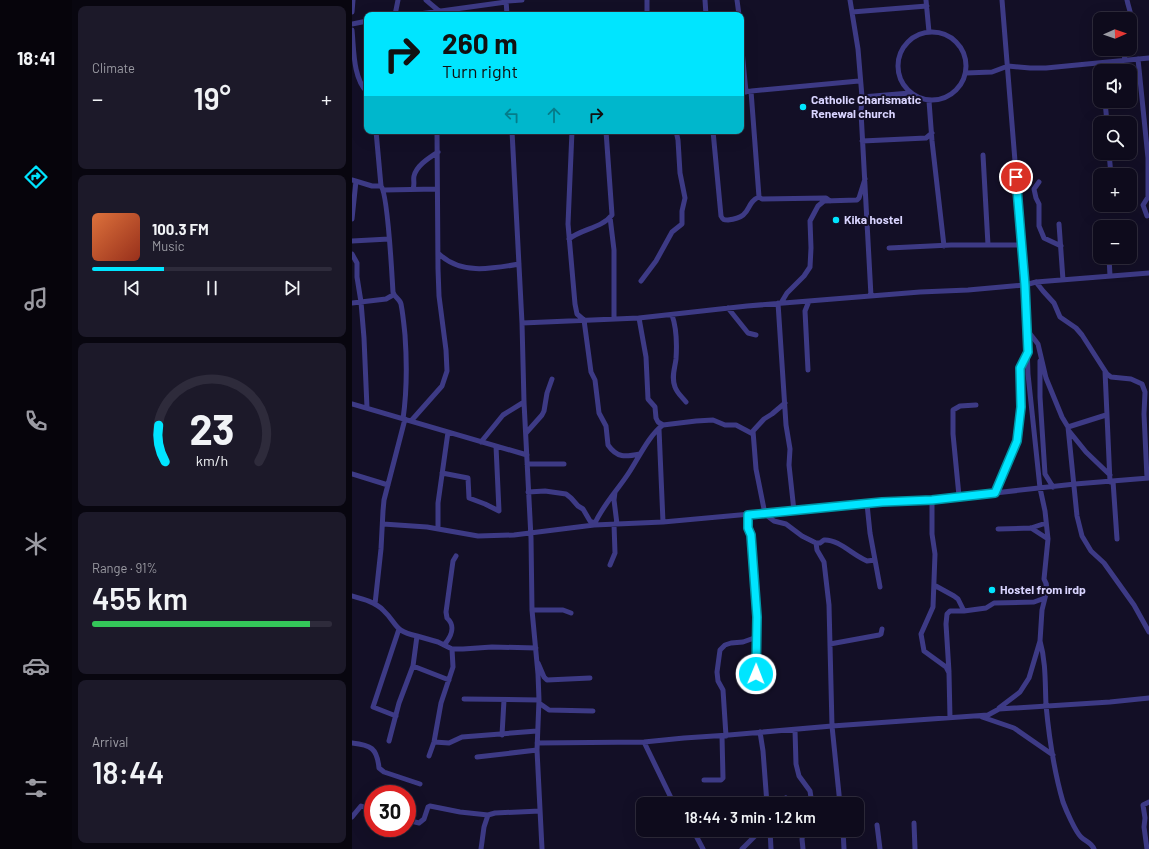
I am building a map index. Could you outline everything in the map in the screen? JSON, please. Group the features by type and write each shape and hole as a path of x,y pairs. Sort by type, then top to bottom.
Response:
{"street":[{"path":"352,12 353,0"},
{"path":"396,12 398,0"},
{"path":"426,0 439,12"},
{"path":"446,12 506,1 522,0"},
{"path":"647,0 647,12"},
{"path":"705,0 706,12"},
{"path":"737,0 739,12"},
{"path":"850,0 858,49 862,97 862,141 871,296"},
{"path":"537,743 644,742 991,714 1020,692 1024,686 1029,678 1040,641 1042,610 1047,592 1044,579 1048,539 1040,488 1028,352 1025,285 1002,0"},
{"path":"1127,0 1130,12"},
{"path":"506,1 507,12"},
{"path":"852,12 926,3 928,32"},
{"path":"352,24 364,22"},
{"path":"352,30 356,70 361,85 364,88"},
{"path":"928,32 935,32 949,36 960,45 966,58 966,73 961,86 950,96 937,101 929,102 910,93 901,81 898,67 900,53 909,41 921,33 928,32"},
{"path":"1124,61 1125,56"},
{"path":"966,73 992,72 1008,66 1046,68 1149,58"},
{"path":"1138,59 1148,158 1148,197 1143,205 1147,216"},
{"path":"744,71 759,197"},
{"path":"746,92 860,82"},
{"path":"862,97 910,93"},
{"path":"929,102 944,246"},
{"path":"926,138 932,133"},
{"path":"375,604 383,511 388,485 392,476 406,420 406,350 401,303 393,295 389,239 376,134"},
{"path":"406,420 442,386 447,371 446,350 439,296 437,134"},
{"path":"512,134 520,264 524,402 531,534 532,610 539,701 537,750 542,849"},
{"path":"572,134 569,239 577,314 584,320 591,372 595,380 599,413 606,426 608,445 620,456 640,454"},
{"path":"606,134 612,212 610,218 614,250 614,318"},
{"path":"641,281 656,261 672,232 682,224 682,211 685,198 680,173 677,134"},
{"path":"714,134 722,219 737,219 749,209 752,201 759,197"},
{"path":"862,141 926,138 932,141"},
{"path":"413,189 415,184 414,177 419,167 438,152"},
{"path":"983,155 988,245"},
{"path":"794,511 789,465 790,449 786,432 779,303 807,271 810,260 810,221 819,204 830,201 857,200 865,178"},
{"path":"352,219 354,181 383,188 437,189"},
{"path":"1039,182 1034,189 1039,204 1040,226 1044,238 1061,246"},
{"path":"759,197 762,199 826,198 830,201"},
{"path":"569,239 574,235 589,230 610,218"},
{"path":"1059,224 1063,280"},
{"path":"352,241 389,239"},
{"path":"889,248 1022,245"},
{"path":"438,253 445,260 468,268 478,269 520,264"},
{"path":"352,254 357,263 357,277 361,302 367,408"},
{"path":"1109,264 1110,276"},
{"path":"522,323 640,318 809,300 1025,285 1036,282 1149,273"},
{"path":"383,524 415,526 478,536 531,534 594,524 663,522 765,514 868,504 932,500 1075,484 1148,478 1145,392 1142,384 1131,379 1111,377 1082,335 1076,328 1060,317 1054,303 1036,282"},
{"path":"352,303 386,299 393,295"},
{"path":"808,370 805,311 809,300"},
{"path":"728,308 748,333 756,335"},
{"path":"672,315 676,326 676,360 673,381 676,390 686,402"},
{"path":"640,318 646,357 648,399 655,407 656,418 661,427 663,522"},
{"path":"1027,330 1038,344 1046,378 1068,429 1086,452 1110,474"},
{"path":"1040,350 1040,397 1045,474 1053,487"},
{"path":"995,493 1017,441 1021,407 1020,368 1028,352"},
{"path":"1105,369 1110,474 1117,539"},
{"path":"526,433 542,416 547,393 552,380"},
{"path":"481,442 503,415 524,402"},
{"path":"785,402 764,419 754,429 753,434 756,469 765,514 774,521 786,524 802,536 816,543 828,540 838,544 867,561 875,560"},
{"path":"352,404 527,455"},
{"path":"959,496 952,410 960,406 976,405"},
{"path":"1068,429 1106,415"},
{"path":"594,524 601,510 630,472 640,454 661,427 696,421 713,420 724,425 736,425 753,434"},
{"path":"1145,425 1149,430"},
{"path":"1068,429 1075,484 1077,516 1082,536 1091,551 1104,563 1134,605 1149,632"},
{"path":"438,529 438,503 448,432"},
{"path":"442,473 468,478 469,498 499,511 496,446"},
{"path":"527,464 564,464"},
{"path":"352,474 388,485"},
{"path":"528,492 545,491 566,494 583,509 590,521 594,524"},
{"path":"610,565 615,553 615,492"},
{"path":"932,500 932,534 935,554 933,607 922,630 921,638 924,651 946,667 949,673"},
{"path":"868,504 870,533 880,587"},
{"path":"748,515 748,528 751,535 757,637 756,674 758,689"},
{"path":"998,529 1031,528 1046,523"},
{"path":"1031,528 1048,539"},
{"path":"816,543 818,552 824,562 829,605 832,726 839,797"},
{"path":"444,645 451,637 452,628 449,620 446,618 446,612 453,561 456,556"},
{"path":"934,585 958,599 964,611"},
{"path":"352,596 375,604 384,610 399,629 405,634 417,636 452,649 463,650 492,647 536,648"},
{"path":"950,718 946,619 950,611 986,608 994,603 1034,602 1045,598"},
{"path":"532,610 563,610 571,613"},
{"path":"396,716 373,707 399,629"},
{"path":"830,644 879,635 881,634 882,629"},
{"path":"390,741 396,716 413,666 417,636"},
{"path":"704,780 722,780 723,778 723,690 718,681 717,672 720,650 725,645 743,642 757,637"},
{"path":"1040,641 1044,662 1046,706 1053,755 1064,804 1074,827 1081,837 1092,844 1094,849"},
{"path":"429,756 434,742 440,706 453,667 451,658 452,649"},
{"path":"536,656 544,677 547,680 590,678"},
{"path":"413,666 449,680"},
{"path":"999,709 1149,698"},
{"path":"464,699 539,701 549,710 593,711"},
{"path":"502,735 504,700"},
{"path":"977,715 1014,728 1053,755"},
{"path":"795,730 799,776 810,791 811,797"},
{"path":"434,742 449,743 462,737 537,731"},
{"path":"760,732 764,751 767,797"},
{"path":"644,742 671,797"},
{"path":"352,743 368,745 372,748 377,755 379,768 384,772 420,784"},
{"path":"478,757 537,750"},
{"path":"1147,849 1143,805 1149,802"},
{"path":"416,822 419,823 424,819 428,807 430,806 460,812 488,815 495,813 540,812"},
{"path":"352,817 360,807 364,807"},
{"path":"481,849 484,828 488,815"},
{"path":"914,823 915,849"},
{"path":"877,825 880,849"},
{"path":"697,837 703,849"},
{"path":"742,849 755,837"},
{"path":"770,837 771,849"},
{"path":"802,837 803,849"},
{"path":"843,837 844,849"}],"place":[{"name":"Catholic Charismatic Renewal church","path":"803,107"},
{"name":"Kika hostel","path":"836,220"},
{"name":"Hostel from irdp","path":"992,590"}],"route":[{"path":"756,674 757,617 751,535 748,528 748,515 882,502 932,500 995,493 1017,441 1021,407 1020,368 1028,352 1025,285 1018,186 1016,177"}]}
